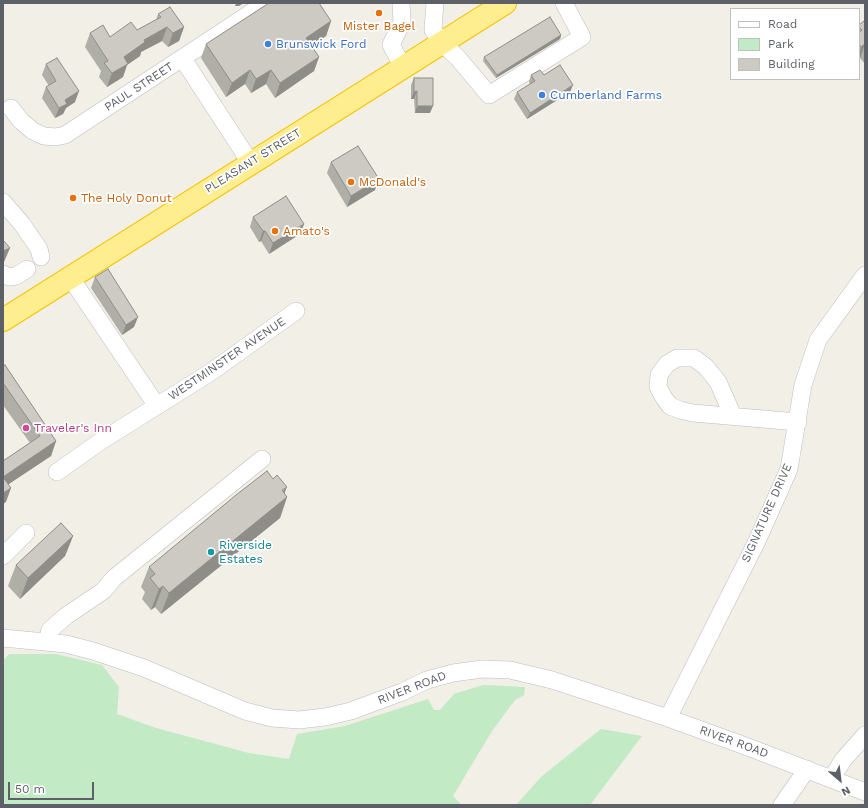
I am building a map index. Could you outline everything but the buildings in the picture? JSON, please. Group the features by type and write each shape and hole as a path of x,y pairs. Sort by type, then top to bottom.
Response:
{"highway":[{"name":"PLEASANT STREET","path":"3,320 250,162 504,3"}],"street":[{"name":"PAUL STREET","path":"11,108 21,121 33,131 44,136 56,137 65,135 183,59 266,3"},
{"path":"401,3 402,22 391,45 403,67"},
{"path":"435,3 433,30 442,43 458,58 489,95 582,37 564,3"},
{"path":"183,59 250,162"},
{"path":"3,202 22,224 39,249 40,257"},
{"path":"3,274 10,277 16,276 28,269"},
{"name":"WESTMINSTER AVENUE","path":"70,277 157,406"},
{"name":"SIGNATURE DRIVE","path":"668,718 756,541 789,469 803,385 818,340 863,281"},
{"name":"WESTMINSTER AVENUE","path":"57,472 101,441 211,372 296,311"},
{"path":"734,416 798,422"},
{"path":"47,642 50,630 104,591 114,578 262,459"},
{"path":"3,556 26,533"},
{"name":"RIVER ROAD","path":"3,638 66,644 119,659 232,706 272,718 299,720 325,717 378,701 427,680 453,672 482,669 510,670 544,678 668,718 832,778 865,792"},
{"path":"832,778 843,760 865,735"},
{"path":"782,805 807,769"}],"green space":[{"path":"9,654 56,654 102,665 119,687 117,714 156,728 249,753 289,759 297,734 345,726 428,699 434,710 440,710 454,694 483,685 525,687 524,695 515,700 492,731 453,796 462,805 3,805 3,661"},
{"path":"601,729 642,736 590,805 516,805 542,776"}],"place":[{"name":"Mister Bagel","path":"379,13"},
{"name":"Brunswick Ford","path":"268,44"},
{"name":"Cumberland Farms","path":"542,95"},
{"name":"McDonald's","path":"351,182"},
{"name":"The Holy Donut","path":"73,198"},
{"name":"Amato's","path":"275,231"},
{"name":"Traveler's Inn","path":"26,428"},
{"name":"Riverside Estates","path":"211,552"}]}
